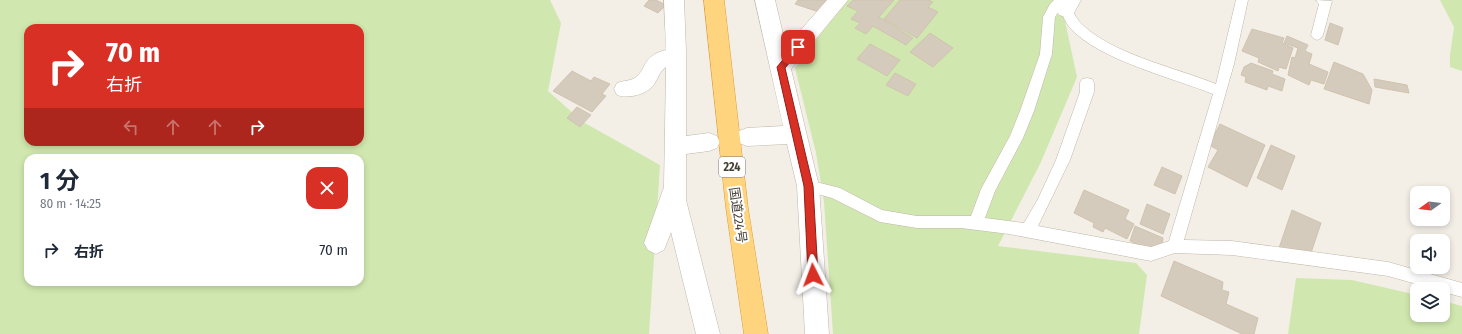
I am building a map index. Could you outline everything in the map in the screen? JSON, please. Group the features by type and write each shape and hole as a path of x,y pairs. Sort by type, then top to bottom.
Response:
{"highway":[{"name":"国道224号","path":"714,0 737,208 756,334"}],"street":[{"path":"674,0 676,56 675,200 708,334"},
{"path":"765,0 808,186 817,334"},
{"path":"781,67 838,0"},
{"path":"624,89 639,86 648,77 655,64 662,58 676,56"},
{"path":"747,137 796,134"},
{"path":"675,146 709,142"},
{"path":"656,243 675,185"}],"lane":[{"path":"1175,246 1220,91 1242,0"},
{"path":"1318,35 1326,1 1322,0"},
{"path":"975,224 988,189 1016,138 1028,111 1046,54 1049,17 1054,7 1064,3 1075,25 1104,45 1133,58 1220,91"},
{"path":"1028,230 1044,203 1063,160 1087,92 1087,83"},
{"path":"808,186 835,192 880,216 917,222 975,224 1028,230 1151,254 1175,246 1232,248 1388,269 1462,290"}],"green space":[{"path":"0,0 550,0 561,23 548,91 583,122 660,165 649,334 0,334"},
{"path":"846,0 1055,0 1062,7 1077,77 1041,162 998,246 1136,263 1147,275 1139,334 833,334 824,202 816,153 795,68"},
{"path":"1440,0 1462,0 1462,71 1450,67 1454,27"},
{"path":"1296,278 1352,280 1410,293 1410,322 1450,322 1450,303 1462,306 1462,334 1288,334"}],"building":[{"path":"649,0 656,0 666,5 658,13 644,6"},
{"path":"798,0 827,0 819,12 795,4"},
{"path":"853,0 894,0 879,17 913,38 906,45 873,26 866,34 855,28 860,23 851,19 858,11 847,6"},
{"path":"900,0 928,0 933,2 928,7 938,12 917,38 884,19"},
{"path":"1330,23 1343,28 1338,45 1325,40"},
{"path":"1252,29 1284,38 1282,43 1293,48 1286,69 1279,67 1278,71 1258,62 1259,58 1242,51"},
{"path":"930,33 953,48 933,67 910,52"},
{"path":"1287,36 1308,45 1305,51 1312,54 1309,64 1328,72 1324,84 1311,80 1309,85 1288,75 1292,57 1295,58 1298,48 1284,43"},
{"path":"870,44 900,60 887,76 857,59"},
{"path":"1334,62 1363,74 1372,90 1369,104 1324,89"},
{"path":"1251,63 1273,71 1272,74 1285,79 1282,91 1268,86 1267,90 1245,82 1246,77 1241,75 1244,67"},
{"path":"572,71 591,81 594,77 610,84 602,94 606,96 592,112 553,91"},
{"path":"895,73 916,84 908,96 886,85"},
{"path":"1374,79 1407,85 1409,93 1375,87"},
{"path":"577,107 591,115 580,127 567,118"},
{"path":"1220,124 1265,145 1247,187 1208,167 1218,150 1209,145"},
{"path":"1271,145 1295,156 1282,190 1257,178"},
{"path":"1162,167 1182,176 1175,194 1154,185"},
{"path":"1084,190 1129,210 1125,219 1134,224 1127,239 1105,228 1103,232 1093,227 1094,223 1074,213"},
{"path":"1147,204 1170,214 1163,234 1140,224"},
{"path":"1292,210 1321,223 1310,256 1278,251"},
{"path":"1135,226 1163,238 1162,246 1146,248 1130,241"},
{"path":"1174,261 1223,282 1222,290 1229,292 1226,304 1258,318 1254,334 1242,334 1161,296"}],"route":[{"path":"798,47 781,67 808,186 813,275"}]}
